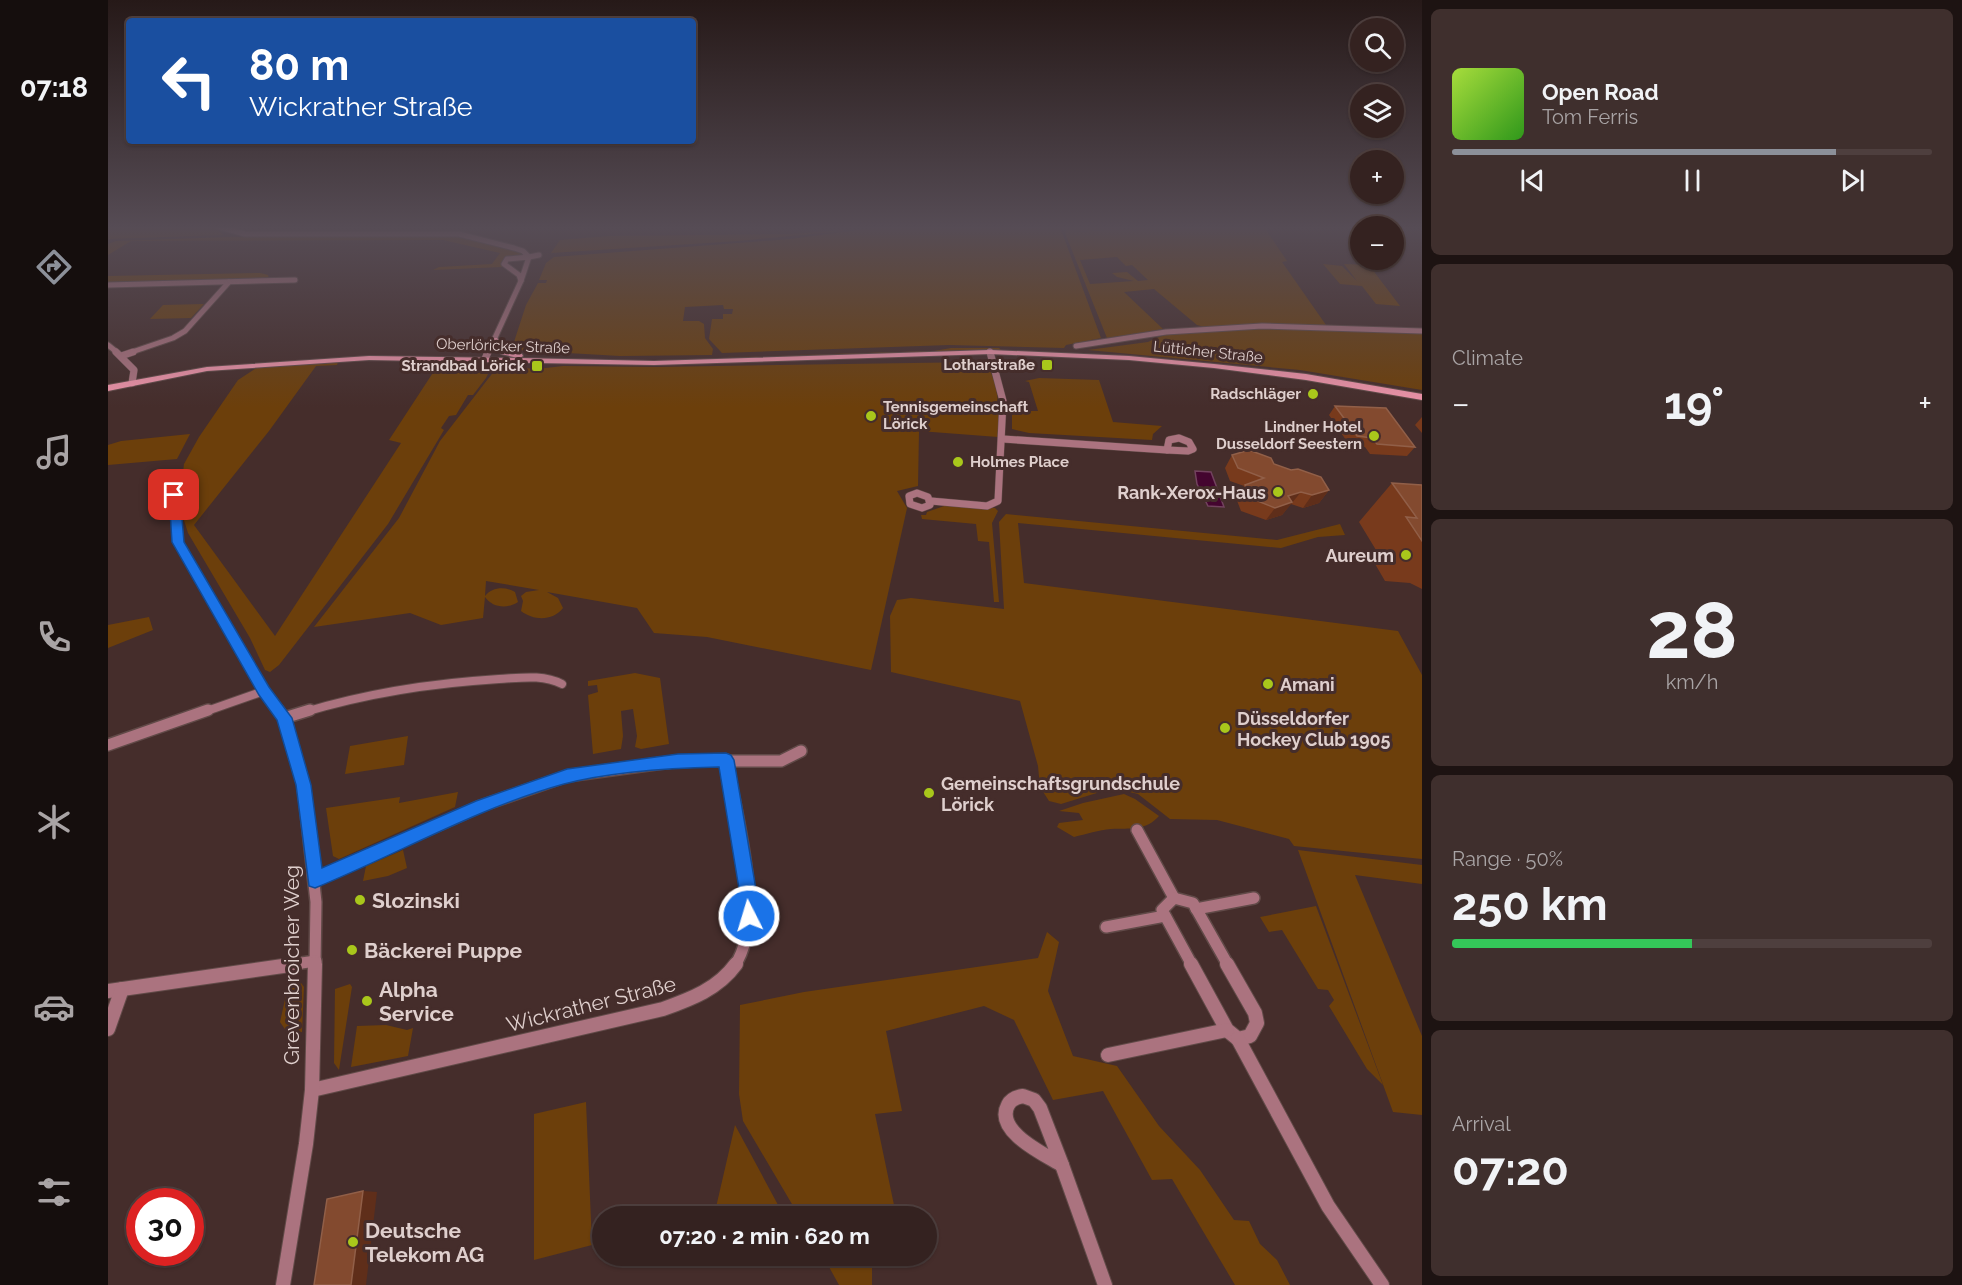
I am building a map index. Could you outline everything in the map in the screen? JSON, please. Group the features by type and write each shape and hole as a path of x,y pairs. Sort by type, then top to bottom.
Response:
{"main road":[{"path":"494,340 500,349 511,355 556,358 564,362"},
{"name":"Oberlöricker Straße","path":"108,388 183,372 256,364 393,357 654,363 992,355"},
{"name":"Lütticher Straße","path":"992,355 1129,358 1214,366 1306,377 1420,402"}],"street":[{"path":"122,356 185,331 225,287"},
{"path":"485,359 518,287"},
{"path":"1076,346 1166,332 1231,327 1295,325 1422,331"},
{"path":"108,345 134,369 132,382"},
{"path":"931,501 987,506 999,501 1004,401 992,355"},
{"path":"1003,439 1167,450"},
{"name":"Grevenbroicher Weg","path":"174,495 178,542 264,691 284,718 303,785 315,880 316,961 312,1090 306,1144 283,1285"},
{"path":"284,718 359,696 437,682 543,677 562,684"},
{"path":"108,745 264,691"},
{"path":"315,880 481,806 567,776 678,761 781,761 801,751"},
{"name":"Wickrather Straße","path":"312,1090 591,1026 671,1005 698,995 718,982 733,969 749,930 749,901 726,760"},
{"path":"1108,1055 1232,1035 1250,1036 1257,1023 1255,1013 1193,903 1174,898 1137,830"},
{"path":"1174,898 1162,910 1165,916 1328,1206 1382,1285"},
{"path":"1196,909 1254,898"},
{"path":"1106,927 1165,916"},
{"path":"108,991 316,961"},
{"path":"108,1029 122,989"},
{"path":"1062,1165 1013,1134 1006,1115 1007,1106 1013,1098 1029,1097 1041,1108 1062,1165 1106,1285"}],"shaded area":[{"path":"536,287 1082,287 1101,338 1066,345 1064,348 949,345 722,353 709,339 712,319 723,319 723,314 732,314 733,309 724,309 723,305 685,307 683,321 699,321 704,324 705,338 713,349 712,355 620,356 515,350 512,348 526,305"},
{"path":"1087,287 1299,287 1326,325 1208,328 1197,325 1154,289 1124,292 1163,329 1107,338"},
{"path":"1363,287 1386,287 1400,306 1376,304"},
{"path":"204,304 191,318 150,319 163,305"},
{"path":"1263,326 1422,331 1422,390 1300,370 1088,350 1148,342 1189,330"},
{"path":"951,348 999,348 1001,350 723,357 934,351"},
{"path":"338,362 337,365 316,366 269,431 194,525 275,636 401,443 389,440 438,365 492,366 473,395 468,395 456,415 449,416 441,428 444,430 388,524 279,665 270,672 265,670 250,638 188,533 179,504 184,464 199,437 238,380 258,367"},
{"path":"986,363 994,381 998,408 998,437 919,431 918,486 897,491 907,508 871,670 707,637 654,633 637,608 547,592 558,598 563,608 549,617 532,617 521,611 523,601 521,596 526,592 539,590 486,581 485,596 495,589 507,589 515,592 518,602 509,606 500,606 488,601 485,597 483,618 441,625 410,613 314,627 399,518 440,441 498,366 537,369 563,366 656,367"},
{"path":"1039,378 1099,380 1113,422 1162,426 1153,434 1152,440 1029,433 1012,429 1012,411 1038,411 1029,382 1025,381"},
{"path":"190,434 177,459 108,465 108,445 121,441"},
{"path":"1195,471 1211,472 1224,507 1208,506 1197,484"},
{"path":"947,505 995,508 998,511 992,523 999,602 994,602 989,542 978,541 976,524 922,519 921,515"},
{"name":"Düsseldorfer Hockey Club 1905","path":"1006,514 1277,540 1340,524 1345,535 1318,537 1281,548 1018,523 1024,583 1398,631 1422,675 1422,859 1294,846 1289,839 1217,820 1170,819 1138,794 1113,788 1061,804 1049,801 1040,787 1038,766 1020,701 891,672 890,616 897,600 911,598 1004,609 999,522"},
{"path":"149,617 153,630 108,648 108,625"},
{"path":"635,673 660,678 669,744 641,749 635,747 637,736 633,709 621,711 623,736 621,749 593,754 588,695 598,692 597,685 588,686 588,681"},
{"path":"408,736 404,765 345,774 350,746"},
{"path":"458,792 455,807 339,859 333,856 326,808 400,797 399,803"},
{"path":"1124,794 1159,816 1143,826 1092,832 1074,837 1057,827 1059,823 1083,820 1079,813 1059,811"},
{"path":"403,850 407,868 388,876 363,881 366,866"},
{"path":"1298,850 1422,865 1422,884 1355,875 1422,1036 1422,1115 1393,1112"},
{"path":"1316,906 1383,1085 1367,1069 1329,1006 1334,1000 1328,990 1318,989 1282,930 1269,932 1260,917"},
{"path":"1047,932 1059,942 1048,991 1073,1056 1117,1066 1159,1126 1200,1170 1234,1220 1249,1221 1260,1244 1277,1260 1290,1285 1235,1285 1172,1179 1152,1180 1103,1091 1053,1100 1014,1020 984,1006 886,1031 902,1111 875,1114 894,1205 793,1206 743,1121 739,1094 740,1005 804,992 1038,958"},
{"path":"299,980 304,987 302,1032 289,1035 280,1022 289,981"},
{"path":"350,984 352,987 339,1070 334,1063 335,989"},
{"path":"386,1025 407,1030 413,1028 408,1056 351,1067 357,1026"},
{"path":"586,1102 592,1245 534,1260 534,1114"},
{"path":"735,1125 779,1206 716,1206"},
{"path":"829,1266 872,1266 872,1285 839,1285"}],"building":[{"path":"1335,406 1386,408 1415,447 1377,444 1372,438 1357,436"},
{"path":"1249,450 1271,458 1274,464 1321,477 1329,490 1312,495 1301,492 1288,496 1292,502 1275,508 1250,498 1245,485 1264,478 1238,468 1232,455"},
{"path":"1392,483 1422,485 1422,541 1406,517 1417,518"},
{"path":"363,1191 351,1285 314,1285 327,1199"}],"place":[{"name":"Lotharstraße","path":"1047,365"},
{"name":"Strandbad Lörick","path":"537,366"},
{"name":"Radschläger","path":"1313,394"},
{"name":"Tennisgemeinschaft Lörick","path":"871,416"},
{"name":"Lindner Hotel Dusseldorf Seestern","path":"1374,436"},
{"name":"Holmes Place","path":"958,462"},
{"name":"Rank-Xerox-Haus","path":"1278,492"},
{"name":"Aureum","path":"1406,555"},
{"name":"Amani","path":"1268,684"},
{"name":"Düsseldorfer Hockey Club 1905","path":"1225,728"},
{"name":"Gemeinschaftsgrundschule Lörick","path":"929,793"},
{"name":"Slozinski","path":"360,900"},
{"name":"Bäckerei Puppe","path":"352,950"},
{"name":"Alpha Service","path":"367,1001"},
{"name":"Deutsche Telekom AG","path":"353,1242"}],"route":[{"path":"174,495 178,542 264,691 284,718 303,785 315,880 481,806 567,776 678,761 726,760 749,901 749,916"}]}
